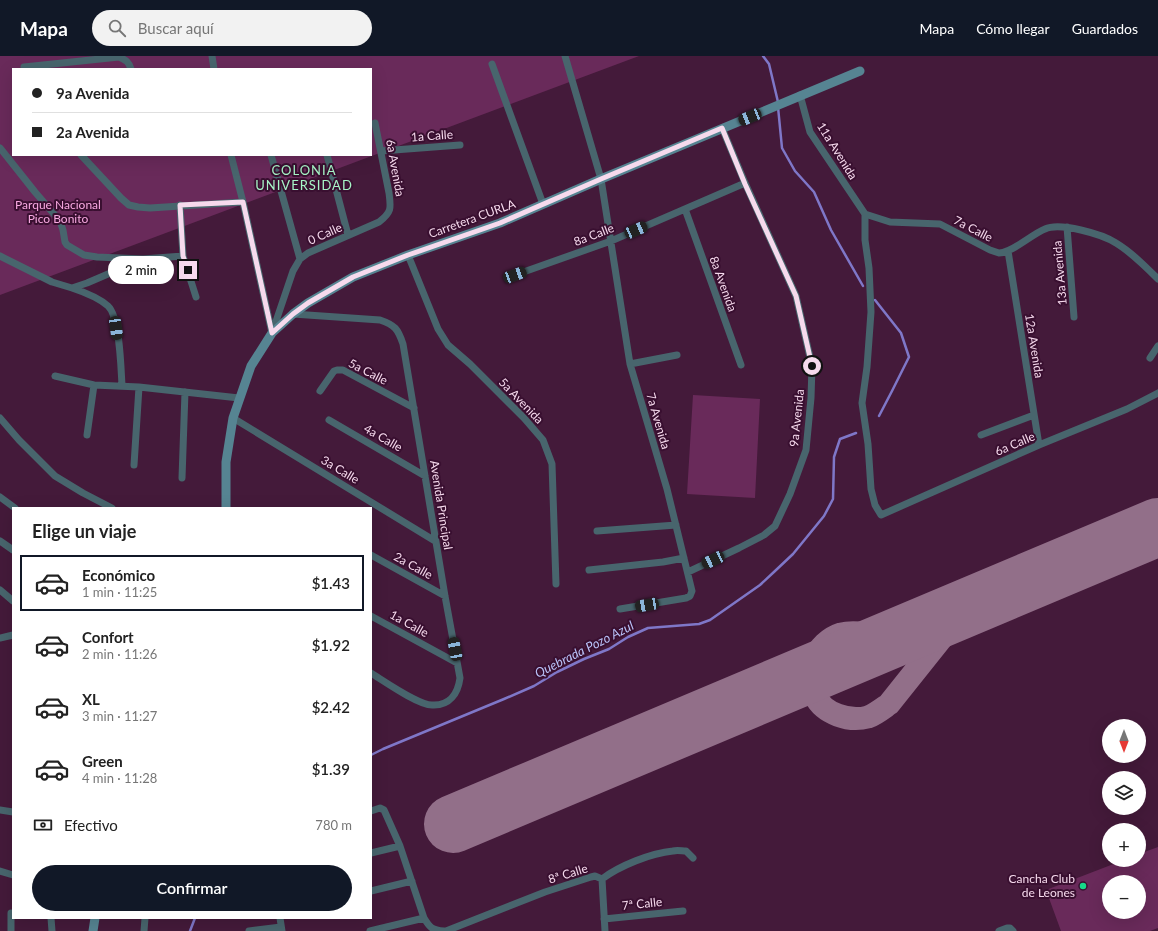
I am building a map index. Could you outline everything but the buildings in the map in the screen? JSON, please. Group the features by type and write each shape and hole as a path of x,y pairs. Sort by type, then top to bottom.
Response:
{"main road":[{"name":"Carretera CURLA","path":"226,507 226,462 233,418 251,366 272,333 308,303 353,277 408,255 500,223 601,179 860,71"},
{"path":"94,931 95,919"}],"street":[{"path":"212,56 214,68"},
{"name":"7a Avenida","path":"565,56 601,179 630,364 667,489 692,591 690,596 686,598 620,609"},
{"path":"24,67 119,57 127,60 130,66"},
{"path":"492,64 543,204"},
{"name":"11a Avenida","path":"800,95 810,132 865,214"},
{"name":"6a Avenida","path":"376,123 390,203 390,210 387,216"},
{"name":"9a Avenida","path":"688,572 751,542 764,535 775,526 790,494 806,450 811,398 812,366 796,296 745,184 722,128"},
{"name":"1a Calle","path":"381,151 460,144"},
{"path":"0,148 60,221 65,242 84,255 142,260 183,256"},
{"path":"81,156 129,205 150,208 243,202"},
{"path":"231,156 272,333"},
{"path":"271,156 300,259"},
{"path":"327,156 348,235"},
{"name":"8a Calle","path":"515,275 611,241 745,184"},
{"path":"180,205 183,256 196,297"},
{"name":"8a Avenida","path":"685,209 741,365"},
{"name":"7a Calle","path":"865,214 890,222 940,224 990,250 999,253 1008,251"},
{"name":"6a Calle","path":"865,214 865,240 869,268 871,312 862,403 868,444 871,489 875,505 881,515 1039,445 1127,409 1158,393"},
{"name":"0 Calle","path":"272,333 294,271 300,259 308,253 379,222 387,216"},
{"path":"1008,251 1046,228 1056,226 1067,227 1115,242 1136,258 1158,278"},
{"name":"13a Avenida","path":"1067,227 1074,317"},
{"name":"12a Avenida","path":"1008,251 1039,445"},
{"name":"5a Avenida","path":"408,255 438,329 448,344 524,418 543,440 552,464 556,584"},
{"path":"0,256 52,282 88,294 109,306 115,317 120,351 122,386"},
{"path":"72,288 87,284 142,260"},
{"name":"Avenida Principal","path":"293,314 380,320 391,324 399,332 403,344 435,540 460,678 459,687 456,694 443,704 432,706 411,697 372,674"},
{"path":"1150,358 1158,346"},
{"path":"630,364 677,355"},
{"name":"5a Calle","path":"320,391 334,371 343,370 414,408"},
{"path":"55,376 94,385 139,387 239,398"},
{"path":"87,435 94,385"},
{"path":"134,465 139,387"},
{"path":"182,478 185,392"},
{"path":"981,435 1034,415"},
{"path":"0,418 19,440 55,476 110,507"},
{"name":"3a Calle","path":"233,418 435,540"},
{"name":"4a Calle","path":"329,420 425,476"},
{"path":"0,497 14,507"},
{"path":"597,531 676,525"},
{"path":"0,541 12,549"},
{"name":"2a Calle","path":"372,556 445,596"},
{"path":"590,570 663,562 684,558"},
{"path":"0,590 12,600"},
{"name":"1a Calle","path":"372,617 457,662"},
{"path":"0,638 12,635"},
{"path":"370,931 424,918 400,846 383,809 380,808 372,811"},
{"path":"0,810 12,812"},
{"path":"372,853 400,846"},
{"name":"8ª Calle","path":"424,918 430,927 435,930 445,931 545,892 595,876 602,879 610,873 648,857 674,850 686,851 693,858"},
{"path":"0,871 12,875"},
{"path":"602,879 605,931"},
{"path":"372,891 412,881"},
{"name":"7ª Calle","path":"604,919 683,911"},
{"path":"11,913 11,931"},
{"path":"51,919 52,931"},
{"path":"144,931 145,919"},
{"path":"249,931 281,929 280,919"},
{"path":"999,931 1010,929"}],"green space":[{"name":"Parque Nacional Pico Bonito","path":"0,56 639,56 372,156 372,68 12,68 12,156 372,156 0,295"},
{"path":"693,395 760,399 755,498 687,494"},
{"name":"Cancha Club de Leones","path":"1158,847 1158,928 1150,931 1061,931 1046,890 1106,867 1146,867 1146,851"}],"waterway":[{"name":"Quebrada Pozo Azul","path":"763,56 769,64 778,102"},
{"name":"Quebrada Pozo Azul","path":"778,107 782,148 795,171 814,192 831,230 863,286"},
{"name":"Quebrada Pozo Azul","path":"875,300 901,333 909,357 879,416"},
{"name":"Quebrada Pozo Azul","path":"372,754 534,686 557,672 609,649 628,637 648,628 699,624 710,620 760,585 793,554 824,516 833,499 834,457 840,439 856,433"},
{"name":"Quebrada Pozo Azul","path":"190,931 195,919"}],"taxiway":[{"path":"895,638 860,633 847,633 832,638 825,644 814,659 810,678 815,696 824,708 838,715 853,718 868,717 876,713 889,704 960,615 975,604"}],"runway":[{"path":"453,824 1158,527"}],"place":[{"name":"Cancha Club de Leones","path":"1083,886"}],"district":[{"name":"COLONIA UNIVERSIDAD","path":"304,178"}],"route":[{"path":"188,270 183,256 180,205 243,202 272,333 308,303 353,277 408,255 500,223 722,128 745,184 796,296 812,366"}]}
